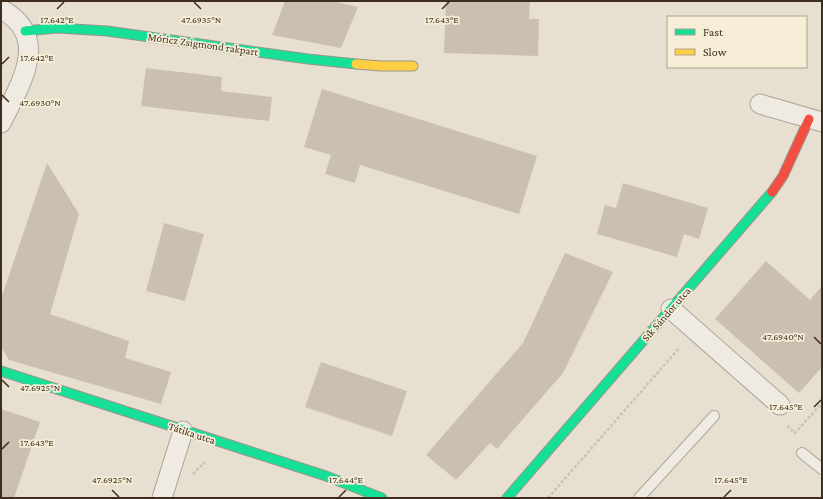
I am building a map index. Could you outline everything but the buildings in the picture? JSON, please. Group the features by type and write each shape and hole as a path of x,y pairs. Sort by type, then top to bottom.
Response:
{"street":[{"path":"1,9 9,13 20,23 25,31 29,51 25,72 1,123"},
{"name":"Móricz Zsigmond rakpart","path":"25,31 57,28 107,31 346,63 381,66 413,66"},
{"path":"760,104 815,120"},
{"name":"Sík Sándor utca","path":"507,498 770,195 783,176 815,120"},
{"path":"670,309 781,414"},
{"name":"Tátika utca","path":"1,371 326,476 382,498"},
{"path":"162,498 183,431"}],"lane":[{"path":"639,498 714,416"},
{"path":"802,453 822,470"}],"path":[{"path":"548,498 682,345"},
{"path":"781,414 795,433 822,403"},
{"path":"192,480 193,474 204,463 211,465"}],"traffic: fast":[{"path":"25,31 57,28 107,31 308,59 356,64"},
{"path":"507,498 772,192"},
{"path":"1,371 326,476 382,498"}],"traffic: slow":[{"path":"356,64 413,66"}],"traffic: jam":[{"path":"772,192 783,176 809,119"}]}
